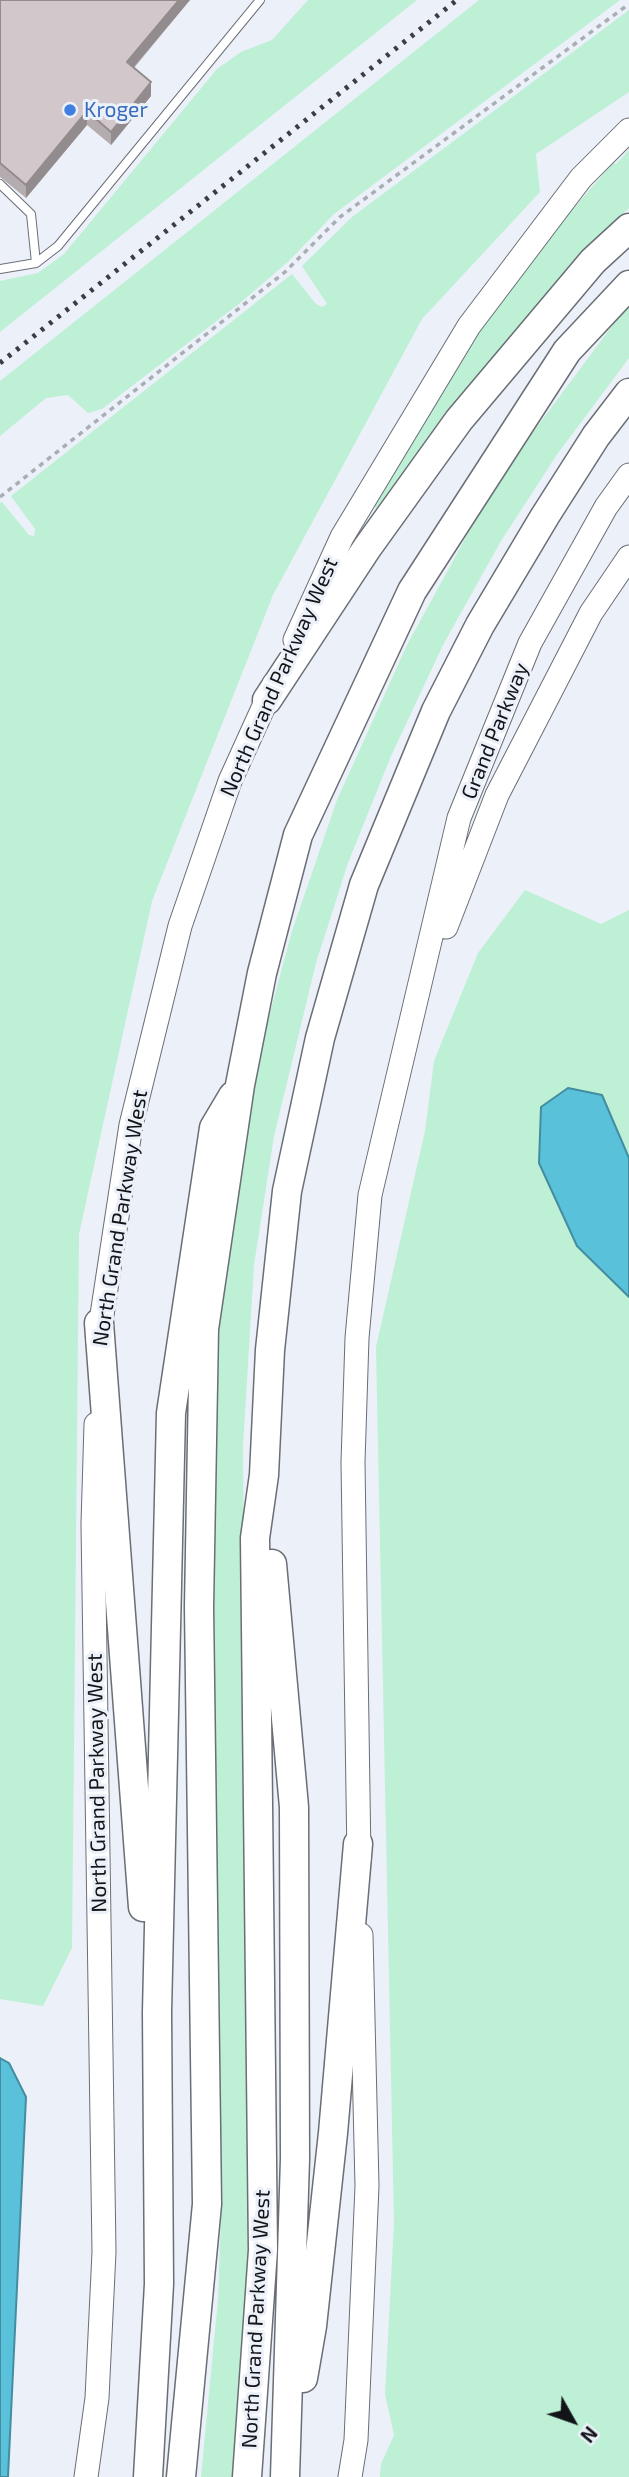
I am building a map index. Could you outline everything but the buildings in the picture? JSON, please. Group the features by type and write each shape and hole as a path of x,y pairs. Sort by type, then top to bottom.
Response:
{"highway":[{"path":"267,700 367,548 459,420 593,261 629,228"},
{"path":"181,2477 207,2204 199,1607 204,1329 240,1084 262,973 298,835 412,591 567,351 629,285"},
{"name":"North Grand Parkway West","path":"247,2477 263,2250 255,1538 264,1475 270,1350 287,1191 320,1038 364,885 436,711 480,625 559,493 629,393"},
{"path":"148,2477 159,2284 156,2012 171,1413 214,1128 240,1084"},
{"path":"99,1323 145,1933 156,2012"},
{"path":"264,1475 294,1807 295,2158 285,2477"},
{"path":"285,2477 312,2326 358,1844"}],"main road":[{"name":"North Grand Parkway West","path":"86,2477 97,2398 104,2252 93,1524 99,1323 131,1125 180,926 230,781 342,537 469,326 582,177 629,130"},
{"name":"Grand Parkway","path":"415,1008 459,818 530,643 606,507 629,475"},
{"path":"350,2477 356,2440 367,2186 358,1844 353,1462 357,1338 370,1195 415,1008 497,795 591,613 629,557"}],"lane":[{"path":"0,269 36,263 58,247 260,0"},
{"path":"0,184 31,214 36,263"}],"path":[{"path":"0,497 285,272 340,217 629,4"}],"green space":[{"path":"308,0 417,0 0,332 0,281 38,273 64,254 217,69 241,52 272,40"},
{"path":"479,0 620,0 334,214 289,261 240,303 102,409 88,413 68,395 46,398 0,436 0,381"},
{"path":"629,10 629,92 536,154 540,192 422,319 273,595 152,901 79,1234 72,1948 43,2006 0,1999 0,503 2,502 29,535 34,536 35,529 11,496 292,274 316,304 322,307 327,304 302,266 352,217"},
{"path":"629,150 629,208 595,241 377,508 373,507 438,395 476,336 559,225 613,163 616,164"},
{"path":"629,303 629,358 556,456 501,541 443,645 391,756 348,863 316,963 274,1136 254,1265 243,1446 250,2278 233,2477 201,2477 218,2299 221,2216 211,1459 217,1319 257,1061 292,931 337,800 407,645 477,517 525,443"},
{"path":"525,890 601,924 629,910 629,2477 380,2477 381,2464 394,2435 385,2394 394,2223 376,1347 425,1131 434,1061 478,953"}],"water":[{"path":"568,1088 602,1095 629,1158 629,1297 577,1246 539,1163 541,1107"},
{"path":"0,2058 9,2063 26,2097 8,2477 0,2477"}],"railway":[{"path":"0,363 457,0"}],"place":[{"name":"Kroger","path":"70,110"}]}
